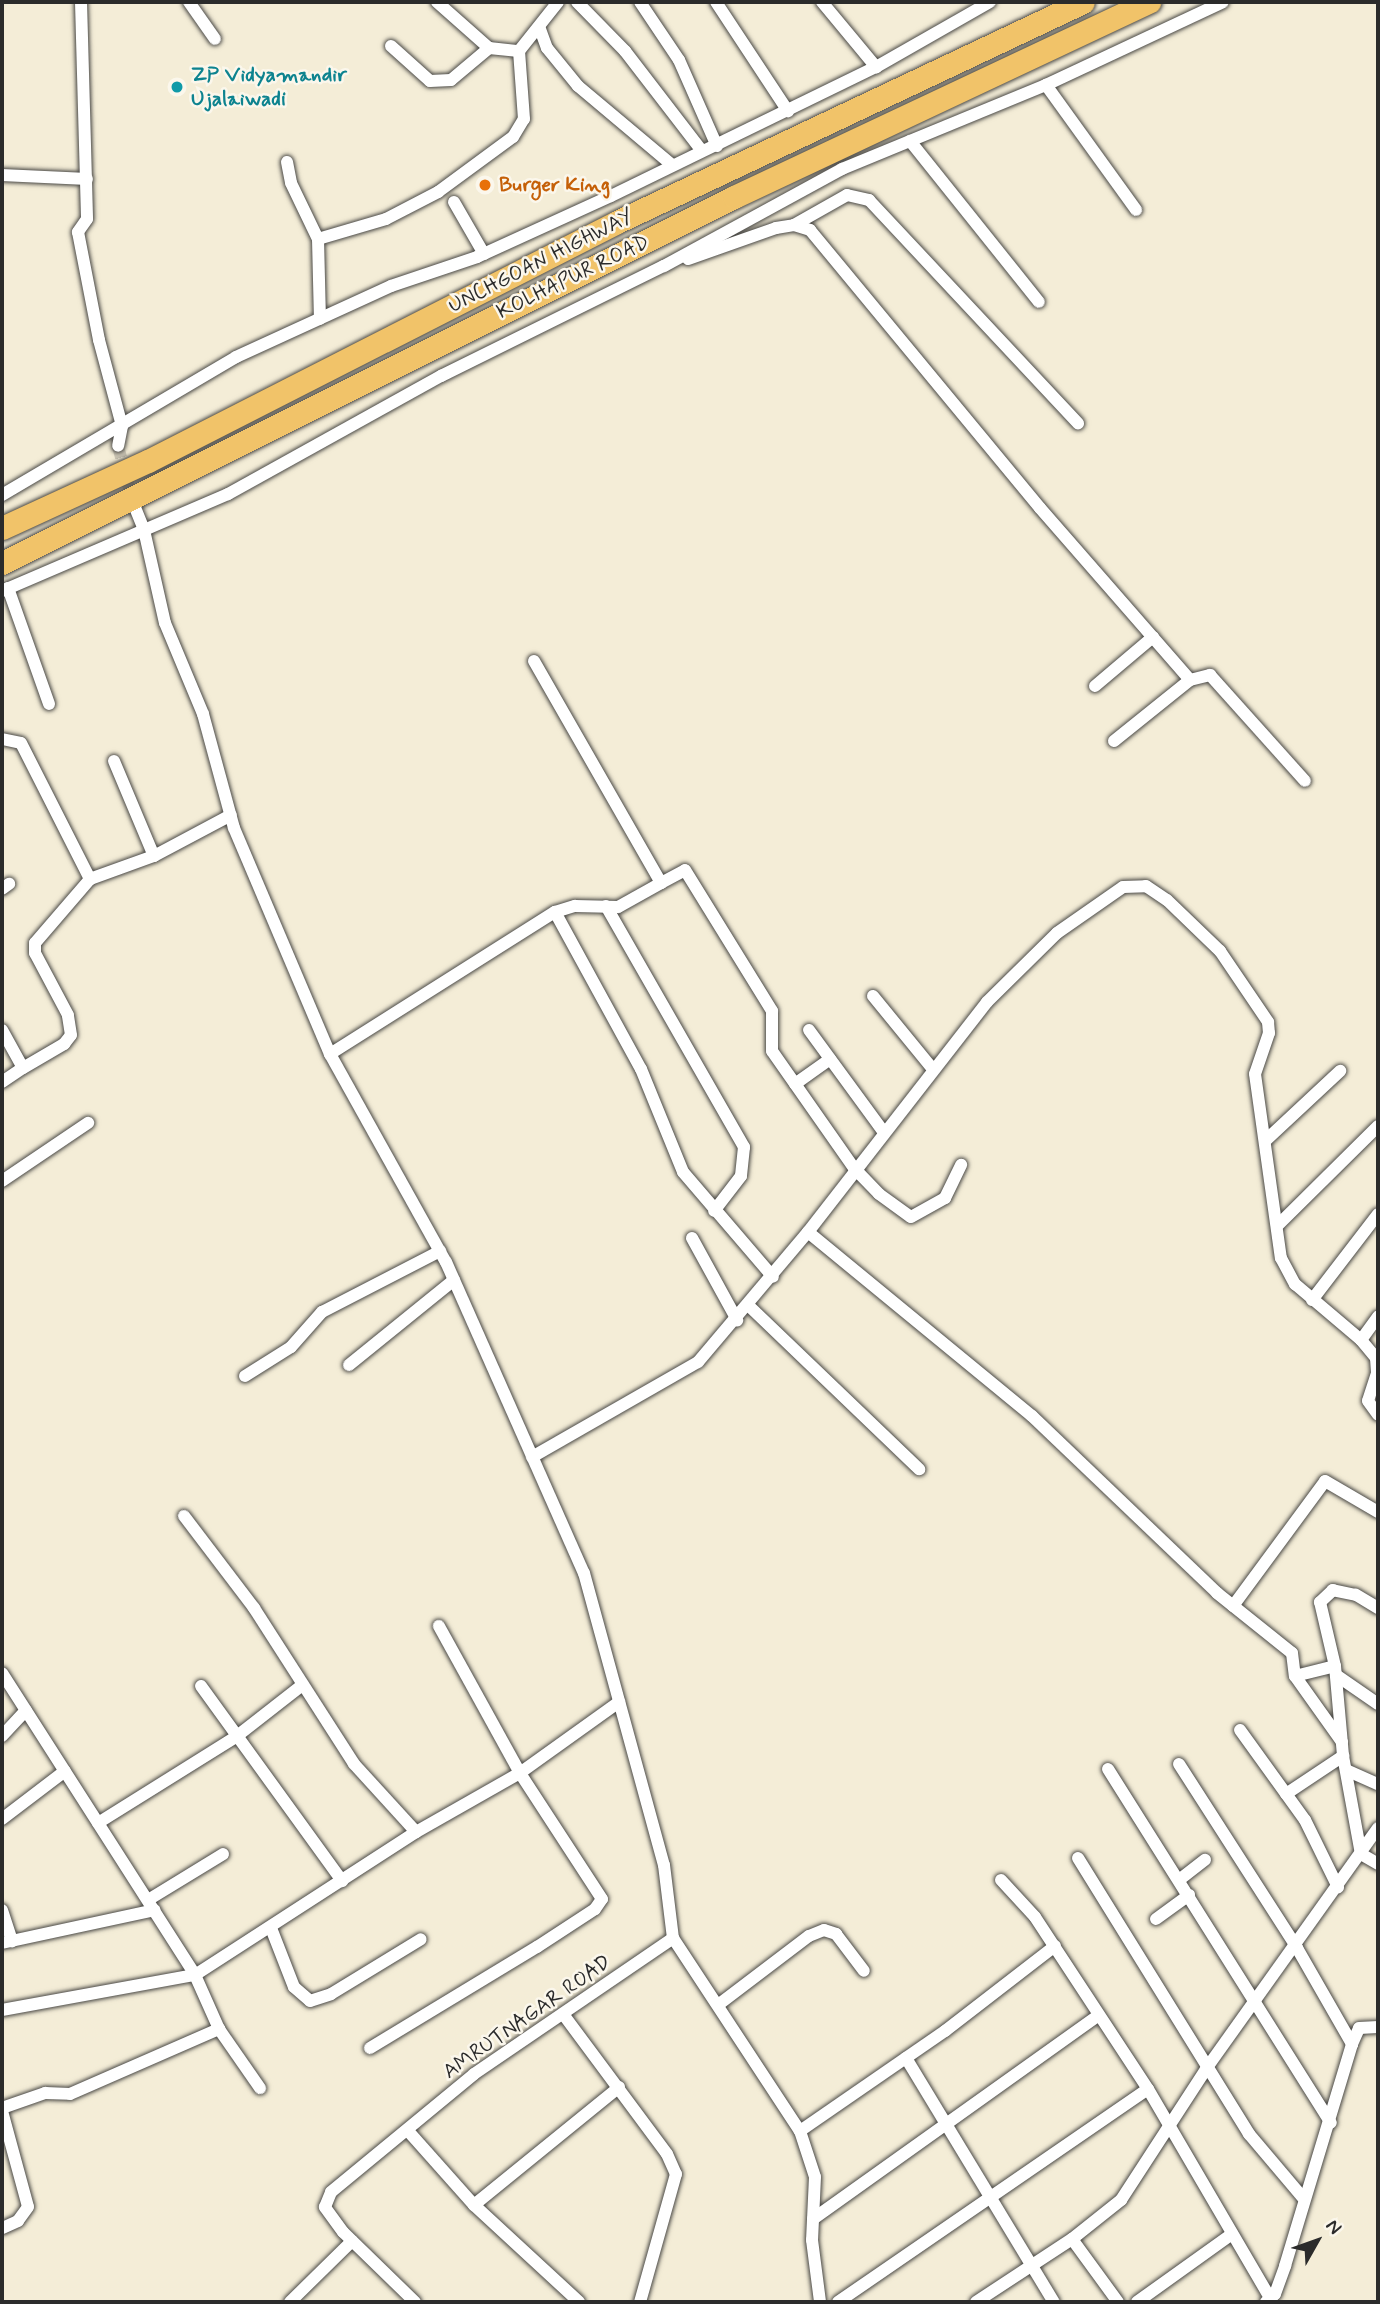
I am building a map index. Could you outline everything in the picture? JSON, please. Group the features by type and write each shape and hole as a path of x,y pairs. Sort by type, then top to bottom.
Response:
{"highway":[{"name":"UNCHGOAN HIGHWAY","path":"2,528 148,461 666,198 1083,2"},
{"name":"KOLHAPUR ROAD","path":"2,562 734,197 1149,2"}],"street":[{"path":"81,2 87,219 78,232 99,340 122,426 118,446"},
{"path":"189,2 215,39"},
{"path":"437,2 489,48 519,51"},
{"path":"318,239 386,219 439,191 513,136 524,119 519,51 540,29 558,2"},
{"path":"577,2 625,51 702,151"},
{"path":"640,2 680,60 717,146"},
{"path":"822,2 876,67"},
{"path":"2,495 236,357 391,286 484,254 717,146 876,67 990,2"},
{"path":"49,704 5,589 228,494 441,376 664,266 842,169 1045,85 1223,2"},
{"path":"719,3 788,111"},
{"path":"540,29 547,48 578,86 672,165"},
{"path":"391,47 430,81 451,80 489,48"},
{"path":"1045,85 1136,210"},
{"path":"910,141 1040,302"},
{"path":"287,162 291,183 318,239 320,319"},
{"path":"2,175 87,178"},
{"path":"664,266 794,225 847,195 869,200 1078,423"},
{"path":"454,202 484,254"},
{"path":"794,225 810,230 1191,680"},
{"path":"134,505 144,530 165,623 203,714 231,815 330,1054 440,1251 584,1573 664,1865 673,1938 800,2131 815,2177 813,2219 820,2302"},
{"path":"1094,686 1153,637"},
{"path":"534,661 661,883"},
{"path":"1114,741 1191,680 1202,675 1219,680 1305,781"},
{"path":"2,739 21,743 90,879"},
{"path":"114,761 154,856"},
{"path":"2,1082 64,1044 71,1035 68,1015 35,953 35,943 90,879 154,856 231,815"},
{"path":"330,1054 555,912 575,906 618,907 685,870 772,1011 772,1051 855,1168 879,1194 911,1217 945,1198 961,1165"},
{"path":"533,1457 698,1362 773,1277 932,1068 987,1002 1057,933 1123,887 1146,886 1167,900 1220,951 1268,1021 1269,1033 1255,1074 1286,1273 1312,1300 1362,1339 1376,1358 1377,1373 1368,1401 1378,1415"},
{"path":"606,906 736,1126 744,1147 744,1164 714,1211"},
{"path":"555,912 649,1091 652,1105 683,1172 773,1277"},
{"path":"873,996 932,1068"},
{"path":"2,1030 23,1068"},
{"path":"809,1030 883,1131"},
{"path":"795,1084 830,1059"},
{"path":"1265,1141 1340,1071"},
{"path":"2,1181 88,1123"},
{"path":"1278,1226 1378,1126"},
{"path":"1312,1300 1378,1214"},
{"path":"808,1232 1032,1416 1233,1606 1292,1653 1295,1676 1343,1749"},
{"path":"692,1238 737,1320"},
{"path":"245,1377 291,1347 322,1312 440,1251"},
{"path":"349,1365 454,1280"},
{"path":"749,1306 919,1469"},
{"path":"1362,1339 1378,1317"},
{"path":"1233,1606 1325,1481 1378,1512"},
{"path":"184,1516 254,1608 301,1686 354,1764 416,1832"},
{"path":"1378,1608 1356,1595 1333,1590 1321,1598 1335,1671 1343,1749 1361,1854 1378,1864"},
{"path":"370,2048 599,1904 596,1887 520,1773 439,1626"},
{"path":"1295,1676 1335,1671 1378,1704"},
{"path":"2,1673 195,1975 219,2029 260,2088"},
{"path":"201,1685 342,1881"},
{"path":"98,1823 237,1736 301,1686"},
{"path":"2,2010 195,1975 416,1832 520,1773 619,1702"},
{"path":"2,1736 26,1710"},
{"path":"1240,1730 1305,1820 1338,1886"},
{"path":"1286,1794 1343,1749"},
{"path":"1179,1764 1297,1948 1352,2044"},
{"path":"1108,1769 1257,2001 1331,2123"},
{"path":"1346,1770 1378,1784"},
{"path":"2,1819 65,1771"},
{"path":"976,2302 1072,2239 1121,2200 1172,2128 1206,2068 1297,1948 1378,1828"},
{"path":"2,1910 7,1942 151,1905 223,1854"},
{"path":"1078,1858 1249,2134 1303,2198"},
{"path":"1179,1880 1205,1860"},
{"path":"1001,1880 1035,1917 1148,2089 1268,2300"},
{"path":"1156,1919 1189,1895"},
{"path":"271,1928 294,1987 310,2001 421,1939"},
{"path":"718,2005 809,1936 824,1930 836,1934 864,1972"},
{"name":"AMRUTNAGAR ROAD","path":"352,2241 325,2207 326,2198 340,2183 409,2132 474,2074 673,1938"},
{"path":"800,2131 906,2058 1055,1946"},
{"path":"562,2014 667,2154 677,2181 640,2302"},
{"path":"813,2219 1099,2015"},
{"path":"1268,2300 1285,2266 1303,2198 1331,2123 1352,2044 1359,2028 1378,2027"},
{"path":"2,2228 18,2221 28,2207 2,2110 44,2094 70,2094 219,2029"},
{"path":"906,2058 993,2197 1054,2302"},
{"path":"474,2205 619,2087"},
{"path":"838,2302 1148,2089"},
{"path":"409,2132 474,2205 579,2302"},
{"path":"1137,2302 1232,2234"},
{"path":"1072,2239 1118,2302"},
{"path":"290,2302 352,2241 415,2302"}],"tunnel":[{"path":"118,446 133,503"}],"place":[{"name":"ZP Vidyamandir Ujalaiwadi","path":"177,87"},
{"name":"Burger King","path":"485,185"}]}
